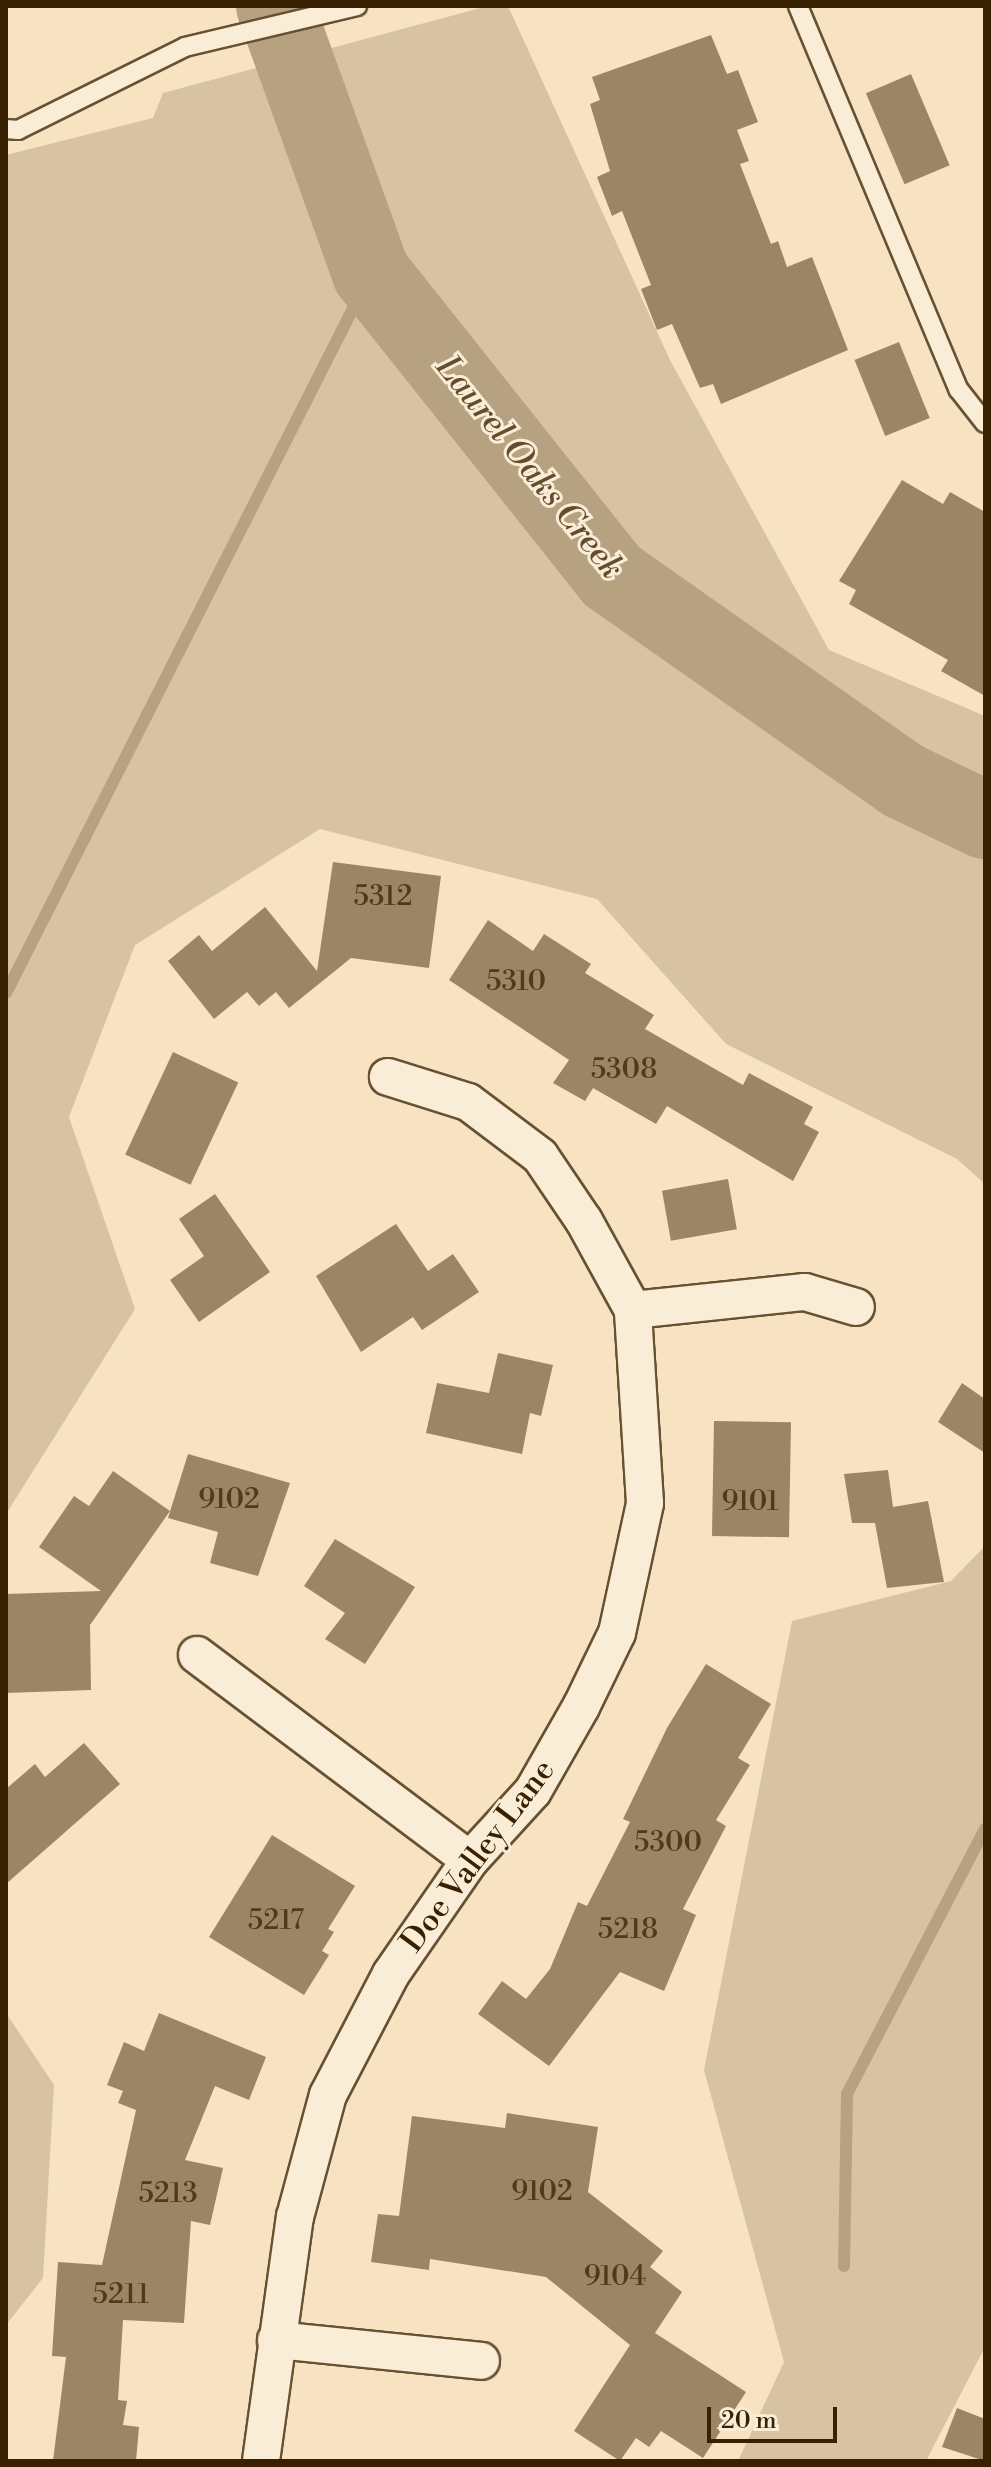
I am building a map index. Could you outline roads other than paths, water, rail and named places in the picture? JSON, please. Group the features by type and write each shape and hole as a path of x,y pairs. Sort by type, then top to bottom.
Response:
{"street":[{"name":"Doe Valley Lane","path":"261,2461 295,2217 328,2095 391,1974 470,1860 533,1791 617,1633 645,1503 633,1310 540,1156 468,1102 388,1077"},
{"path":"633,1310 805,1292 856,1307"},
{"path":"197,1655 470,1860"},
{"path":"276,2340 481,2361"}],"lane":[{"path":"6,129 18,130 185,47 357,6"},
{"path":"798,6 959,390 985,423"}],"waterway":[{"name":"Laurel Oaks Creek","path":"275,6 371,273 612,576 904,781 985,820"},
{"path":"6,993 371,273"},
{"path":"844,2266 847,2094 985,1829"}]}
